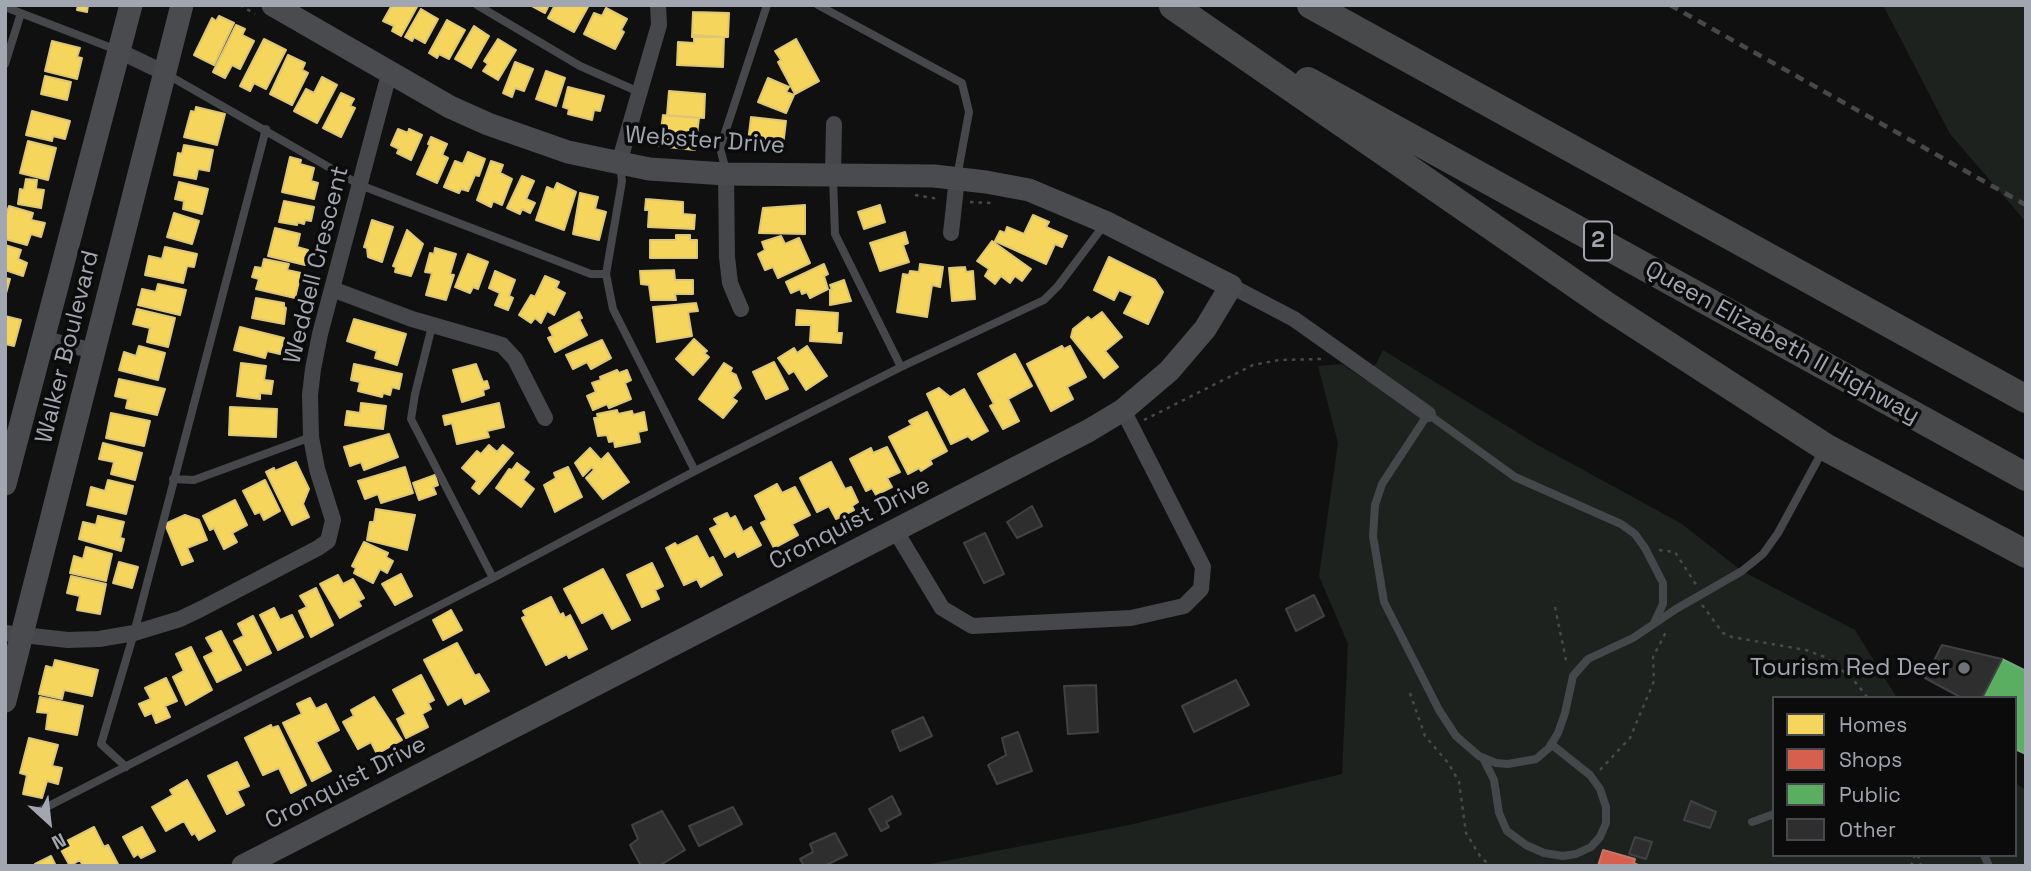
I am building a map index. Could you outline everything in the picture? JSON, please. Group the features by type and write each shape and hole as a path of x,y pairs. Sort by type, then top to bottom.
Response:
{"highway":[{"path":"1311,5 2026,399"},
{"path":"1172,6 1607,306 1825,447 2026,554"},
{"name":"Queen Elizabeth II Highway","path":"1172,6 2026,477"}],"street":[{"name":"Walker Boulevard","path":"5,484 131,5"},
{"name":"Walker Boulevard","path":"5,701 13,634 94,351 182,5"},
{"name":"Webster Drive","path":"273,5 450,107 488,124 568,152 649,169 726,174 957,178 1030,190 1105,222 1231,286"},
{"path":"619,163 659,25 658,5"},
{"path":"119,51 165,73"},
{"name":"Weddell Crescent","path":"13,634 79,640 134,634 201,609 328,541 332,520 311,437 310,395 313,369 389,74"},
{"path":"833,174 834,124"},
{"path":"726,174 727,257 730,283 741,309"},
{"path":"951,233 957,178"},
{"path":"1231,286 1303,325 1428,415"},
{"name":"Cronquist Drive","path":"243,866 1088,432 1148,390 1187,351 1216,313 1231,286"},
{"path":"332,289 432,326 495,342 506,348 522,372 545,418"},
{"path":"45,340 94,351"},
{"path":"895,530 942,608 972,626 1131,618 1184,606 1201,589 1203,567 1123,410"}],"lane":[{"path":"477,5 580,66 639,92"},
{"path":"726,174 720,148 767,5"},
{"path":"818,5 961,83 969,112 957,178"},
{"path":"5,7 119,51"},
{"path":"5,64 21,13"},
{"path":"165,73 360,185 591,274 606,274"},
{"path":"125,766 101,744 134,634 266,129"},
{"path":"619,163 622,181 606,274 613,309 695,471"},
{"path":"833,174 835,234 901,367"},
{"path":"38,811 493,579 695,471 901,367 1044,300 1058,286 1105,222"},
{"path":"432,326 411,419 493,579"},
{"path":"1654,623 1661,611 1664,591 1661,576 1635,534 1620,524 1515,477 1428,415 1382,484 1375,505 1373,536 1388,614 1449,726 1462,744 1483,758 1496,762 1526,762 1540,756 1551,744 1565,713 1571,682 1576,671 1588,659 1633,638 1676,609 1742,571 1763,554 1825,447"},
{"path":"173,479 194,480 311,437"},
{"path":"1483,758 1494,780 1499,813 1505,828 1526,845 1544,853 1576,855 1591,848 1600,836 1606,823 1606,807 1600,789 1592,777 1551,744"},
{"path":"1752,822 1772,815"}],"path":[{"path":"1645,548 1675,552 1702,594 1701,604 1723,633 1816,653 1842,668 1866,696"},
{"path":"1555,607 1571,682"},
{"path":"1592,777 1630,738 1655,679 1653,657 1676,609"},
{"path":"1410,693 1426,736 1459,782 1465,834 1490,866"}],"shaded area":[{"path":"1883,5 2026,5 2026,222 1950,134"},
{"path":"1383,350 1536,444 1682,524 1742,571 1855,630 1896,696 1772,696 1772,857 2017,857 2017,784 2026,790 2026,866 920,866 1129,825 1342,774 1348,644 1319,576 1338,443 1318,366 1342,364 1367,381"}],"building: Homes":[{"path":"78,5 88,5 87,12 77,10"},
{"path":"392,5 418,5 401,36 392,31 394,26 383,21"},
{"path":"530,5 549,5 545,13"},
{"path":"555,5 589,5 574,32 548,18"},
{"path":"606,8 627,19 615,49 584,34 594,13 602,16"},
{"path":"421,9 438,19 425,43 414,37 412,41 405,37"},
{"path":"693,12 729,13 728,37 692,37"},
{"path":"219,16 234,23 214,65 194,55 212,18 216,21"},
{"path":"447,20 465,30 449,59 439,54 437,58 429,53"},
{"path":"236,25 245,29 242,35 254,41 240,69 232,65 225,78 213,72"},
{"path":"474,26 489,36 471,68 455,59"},
{"path":"694,35 724,37 723,67 677,65 678,42 694,43"},
{"path":"264,39 286,50 266,89 254,83 250,91 240,86"},
{"path":"498,39 516,50 498,80 483,71 488,64 484,61"},
{"path":"796,39 819,81 795,94 775,51"},
{"path":"52,41 80,48 77,57 82,58 77,79 45,71"},
{"path":"288,55 305,63 302,70 308,73 292,105 270,94"},
{"path":"515,62 533,69 524,91 515,88 512,97 503,93"},
{"path":"546,71 565,78 556,106 536,99"},
{"path":"45,76 71,82 67,100 41,94"},
{"path":"322,77 337,85 317,123 294,111 306,89 314,93"},
{"path":"768,78 789,87 786,92 794,95 786,113 758,102"},
{"path":"568,87 604,96 600,111 594,110 592,120 568,114 569,109 563,107"},
{"path":"669,91 705,94 704,118 667,115"},
{"path":"341,93 354,99 350,106 355,108 341,137 323,128"},
{"path":"196,107 225,114 217,145 184,137 191,111 195,112"},
{"path":"32,111 70,121 65,139 53,136 52,141 26,135"},
{"path":"663,115 699,118 695,150 659,146"},
{"path":"751,117 786,121 783,146 748,142"},
{"path":"398,129 408,133 409,129 422,135 411,160 397,153 399,149 391,145"},
{"path":"431,137 447,144 442,155 448,158 437,183 417,174"},
{"path":"28,141 56,148 48,180 20,173"},
{"path":"184,145 213,150 209,171 198,169 196,179 174,175 178,153 182,154"},
{"path":"468,152 485,159 479,176 475,175 468,191 461,189 459,193 444,187 455,161 463,164"},
{"path":"290,157 301,160 300,164 314,168 311,181 318,183 314,199 282,192"},
{"path":"491,161 503,165 500,173 512,179 502,205 493,201 491,207 477,200"},
{"path":"522,176 534,181 526,199 535,203 530,213 522,209 520,214 507,208"},
{"path":"26,179 37,180 36,189 44,190 41,208 18,204 20,189 24,190"},
{"path":"179,182 208,189 202,214 183,209 184,201 175,199"},
{"path":"557,183 576,192 564,230 536,220 547,187 554,190"},
{"path":"580,193 598,197 595,209 606,212 599,240 573,234"},
{"path":"646,199 683,202 683,214 695,215 694,229 648,227 649,210 645,210"},
{"path":"284,201 314,207 311,221 305,220 304,224 297,222 297,225 279,222"},
{"path":"805,205 805,234 759,233 763,208"},
{"path":"880,205 885,222 864,229 858,212"},
{"path":"9,206 33,213 31,220 45,223 41,237 31,234 27,245 5,239 5,218"},
{"path":"174,213 199,221 192,244 167,237"},
{"path":"1033,215 1049,222 1046,227 1067,236 1062,247 1055,244 1046,264 995,241 1000,231 1005,233 1007,227 1024,234"},
{"path":"372,220 393,227 382,262 368,257 367,248 364,247"},
{"path":"275,228 300,234 297,247 308,250 305,265 268,256"},
{"path":"407,230 423,244 411,276 395,272 396,267 393,266"},
{"path":"905,232 908,243 903,245 909,262 880,271 870,243"},
{"path":"676,235 690,235 690,240 697,240 697,258 650,258 650,240 676,240"},
{"path":"781,236 785,244 799,238 810,263 778,278 773,267 765,270 758,254 765,250 762,242"},
{"path":"992,241 1031,269 1022,281 1015,276 1010,283 1001,276 995,284 985,276 989,269 977,261"},
{"path":"5,245 21,250 18,259 27,263 23,276 5,270"},
{"path":"165,247 197,254 194,267 187,266 183,283 145,275 149,256 162,259"},
{"path":"435,248 456,254 450,274 454,275 446,300 426,295 432,273 425,272 430,253 434,254"},
{"path":"468,254 488,262 478,289 473,287 470,293 455,287"},
{"path":"1109,257 1155,280 1163,292 1148,324 1124,313 1133,296 1119,290 1114,300 1094,290"},
{"path":"264,259 289,264 287,270 301,273 295,298 256,289 259,279 252,277 255,267 262,268"},
{"path":"824,264 828,274 824,276 828,289 810,298 807,292 802,294 800,289 791,293 786,282"},
{"path":"920,264 943,267 940,287 932,285 927,317 897,312 903,274 909,275 910,271 919,272"},
{"path":"965,267 966,272 973,271 975,299 952,301 949,268"},
{"path":"674,270 675,280 693,280 693,294 675,294 676,300 651,300 649,285 641,284 640,271"},
{"path":"495,271 515,280 509,296 513,298 508,310 495,305 500,293 489,288"},
{"path":"545,276 559,282 556,288 565,293 554,315 547,311 541,323 535,318 531,323 519,315 531,295 535,297"},
{"path":"5,278 10,279 5,297"},
{"path":"844,280 851,301 830,305 830,285"},
{"path":"158,284 186,290 180,315 138,305 142,289 156,292"},
{"path":"256,298 284,303 284,324 252,318"},
{"path":"696,303 698,311 688,312 692,336 657,342 653,307"},
{"path":"137,309 175,318 168,347 147,342 150,328 133,324"},
{"path":"797,310 838,313 837,333 842,333 841,343 810,341 811,325 796,325"},
{"path":"579,312 582,318 579,319 587,335 555,352 548,338 553,336 549,328"},
{"path":"1102,312 1122,337 1105,351 1118,367 1104,378 1071,337 1073,329 1088,317 1091,320"},
{"path":"5,316 21,320 14,346 5,344"},
{"path":"354,319 406,334 397,365 375,358 377,351 347,341"},
{"path":"240,327 284,338 280,354 267,351 265,358 234,350"},
{"path":"694,339 707,351 704,353 709,357 693,375 676,359"},
{"path":"602,340 611,358 591,369 587,362 573,369 566,355"},
{"path":"139,346 165,353 158,380 119,370 124,352 136,356"},
{"path":"807,346 827,376 806,390 794,371 789,374 778,358 794,348 797,353"},
{"path":"1062,346 1064,349 1070,346 1086,377 1067,387 1073,399 1051,411 1027,364"},
{"path":"1015,354 1032,386 1008,399 1019,421 1003,429 990,406 994,404 978,374"},
{"path":"774,362 788,389 766,399 753,372"},
{"path":"241,363 266,366 264,380 273,381 271,394 260,393 260,399 237,396"},
{"path":"724,363 732,368 730,372 736,375 741,388 732,398 737,401 723,418 699,399"},
{"path":"354,364 402,374 399,389 392,387 390,395 383,393 382,397 358,391 360,382 351,380"},
{"path":"476,364 483,382 487,381 489,388 483,390 484,395 462,402 453,370"},
{"path":"617,370 619,373 627,370 631,380 625,383 631,399 609,408 607,404 593,410 587,396 596,392 592,383"},
{"path":"119,379 165,389 157,415 126,408 128,399 115,396"},
{"path":"939,388 950,397 964,389 988,431 972,440 968,436 951,444 927,394"},
{"path":"361,403 386,406 383,429 345,425 347,411 360,413"},
{"path":"499,403 504,427 487,431 489,437 457,444 452,423 445,425 443,416"},
{"path":"230,407 277,409 276,437 229,435"},
{"path":"617,410 618,414 632,411 633,415 644,412 647,430 638,432 640,442 615,447 614,441 609,442 607,435 598,436 594,418 598,418 597,414"},
{"path":"927,412 947,451 930,460 932,464 921,471 919,468 908,474 889,437 912,425 909,421"},
{"path":"111,413 150,421 144,446 106,438"},
{"path":"389,434 398,457 364,470 361,462 350,466 344,447"},
{"path":"103,443 142,453 135,480 111,474 114,462 99,459"},
{"path":"489,445 497,452 503,445 513,453 479,494 472,488 477,481 462,468 477,451 481,454"},
{"path":"887,447 900,472 887,478 892,487 876,495 872,488 866,491 850,459 871,448 873,453"},
{"path":"590,448 601,460 608,453 629,482 603,499 586,478 594,470 592,467 583,476 575,463"},
{"path":"296,462 309,489 303,504 309,517 292,525 266,472"},
{"path":"831,462 845,489 851,487 858,502 852,506 854,510 836,519 829,506 817,512 800,478"},
{"path":"517,463 529,472 523,480 534,489 521,507 496,488 509,469 512,470"},
{"path":"405,467 413,493 381,503 378,494 365,499 358,481"},
{"path":"568,467 582,497 555,512 544,485 556,478 554,473"},
{"path":"435,475 438,485 433,487 436,494 419,500 413,483"},
{"path":"108,480 133,486 126,514 87,505 91,487 105,491"},
{"path":"265,480 280,511 264,520 260,512 255,514 243,491"},
{"path":"777,484 782,493 795,487 810,515 792,524 798,535 774,548 761,523 767,520 755,496"},
{"path":"235,500 247,525 232,533 237,542 224,549 214,528 210,530 203,516"},
{"path":"376,509 415,515 407,550 367,540 370,522 374,522"},
{"path":"727,513 730,519 735,516 743,532 751,527 761,545 738,557 735,551 725,557 710,529 718,525 714,519"},
{"path":"185,515 199,520 207,540 187,548 193,561 182,565 165,524"},
{"path":"98,516 124,522 120,538 124,539 121,551 79,539 83,522 96,525"},
{"path":"697,536 709,559 713,557 722,575 701,587 697,579 684,585 666,548 675,543 677,546"},
{"path":"364,542 388,553 386,557 393,561 387,573 380,569 373,583 354,573 356,568 352,566"},
{"path":"86,547 112,554 106,581 70,573 74,556 83,559"},
{"path":"119,562 138,567 132,588 113,583"},
{"path":"652,563 663,586 655,590 659,599 642,607 627,575"},
{"path":"603,569 630,620 612,629 603,612 582,623 564,589"},
{"path":"401,574 412,596 395,605 382,584"},
{"path":"338,575 343,584 353,579 364,598 358,601 361,606 340,618 320,584"},
{"path":"71,576 106,584 100,614 77,610 80,596 67,593"},
{"path":"316,588 333,625 311,637 299,611 307,607 300,596"},
{"path":"551,597 560,615 563,613 565,618 570,615 587,649 569,658 567,654 546,665 522,618 526,616 523,611"},
{"path":"274,608 280,620 292,615 303,637 278,650 260,615"},
{"path":"451,610 462,630 443,640 433,620"},
{"path":"253,616 271,653 247,665 234,641 244,636 238,624"},
{"path":"221,631 241,670 217,682 204,657 214,652 206,638"},
{"path":"457,643 475,676 479,674 489,691 465,704 462,697 448,705 424,660"},
{"path":"191,647 212,690 186,705 173,677 184,671 176,654"},
{"path":"55,660 98,670 92,696 64,690 62,699 39,694 46,666 53,668"},
{"path":"421,675 434,700 428,703 431,709 422,714 428,727 406,738 397,719 406,714 393,690"},
{"path":"166,678 177,701 165,706 170,717 156,723 152,713 145,716 139,704 151,699 145,688"},
{"path":"40,697 83,706 77,735 46,729 48,713 37,712"},
{"path":"374,697 402,740 377,754 371,742 358,749 343,722 354,716 351,710"},
{"path":"310,698 316,709 326,704 339,730 316,742 331,771 312,781 283,723 302,714 297,704"},
{"path":"271,725 272,728 278,726 306,785 291,793 279,768 263,775 245,738"},
{"path":"29,738 58,745 52,766 62,768 58,784 47,781 42,798 23,794 27,775 20,773"},
{"path":"237,762 249,786 237,791 244,805 227,814 208,776"},
{"path":"187,780 215,831 199,840 195,833 192,835 184,821 166,831 152,807 173,795 170,790"},
{"path":"94,827 104,847 108,845 119,866 83,866 80,860 70,866 60,848 66,845 65,842"},
{"path":"142,827 155,851 141,858 138,854 134,857 123,837"},
{"path":"51,856 56,866 34,866 35,864"}],"building: Shops":[{"path":"1603,850 1635,859 1634,863 1640,866 1598,866"}],"building: Public":[{"path":"2002,659 2026,671 2026,754 2017,750 2017,696 1983,696"}],"building: Other":[{"path":"1032,506 1042,526 1017,538 1007,522"},
{"path":"985,533 1004,574 984,583 964,543"},
{"path":"1314,595 1324,616 1296,631 1286,609"},
{"name":"Tourism Red Deer","path":"1942,645 2002,659 1983,696 1958,696 1925,678"},
{"path":"1236,680 1249,705 1194,732 1182,706"},
{"path":"1096,685 1098,732 1068,734 1064,686"},
{"path":"923,717 932,736 900,751 892,731"},
{"path":"1018,732 1032,771 997,784 988,765 1006,755 1002,738"},
{"path":"892,796 901,814 886,822 889,827 881,831 869,809"},
{"path":"1691,801 1716,812 1710,828 1684,820"},
{"path":"733,807 742,824 699,846 689,826"},
{"path":"662,811 685,850 659,866 641,866 630,845 638,839 632,825"},
{"path":"835,833 847,855 824,866 804,866 800,859 813,852 810,844"},
{"path":"1635,837 1652,842 1646,859 1629,854"}],"railway":[{"path":"1670,5 2026,205"}],"place":[{"name":"Tourism Red Deer","path":"1964,668"}]}
